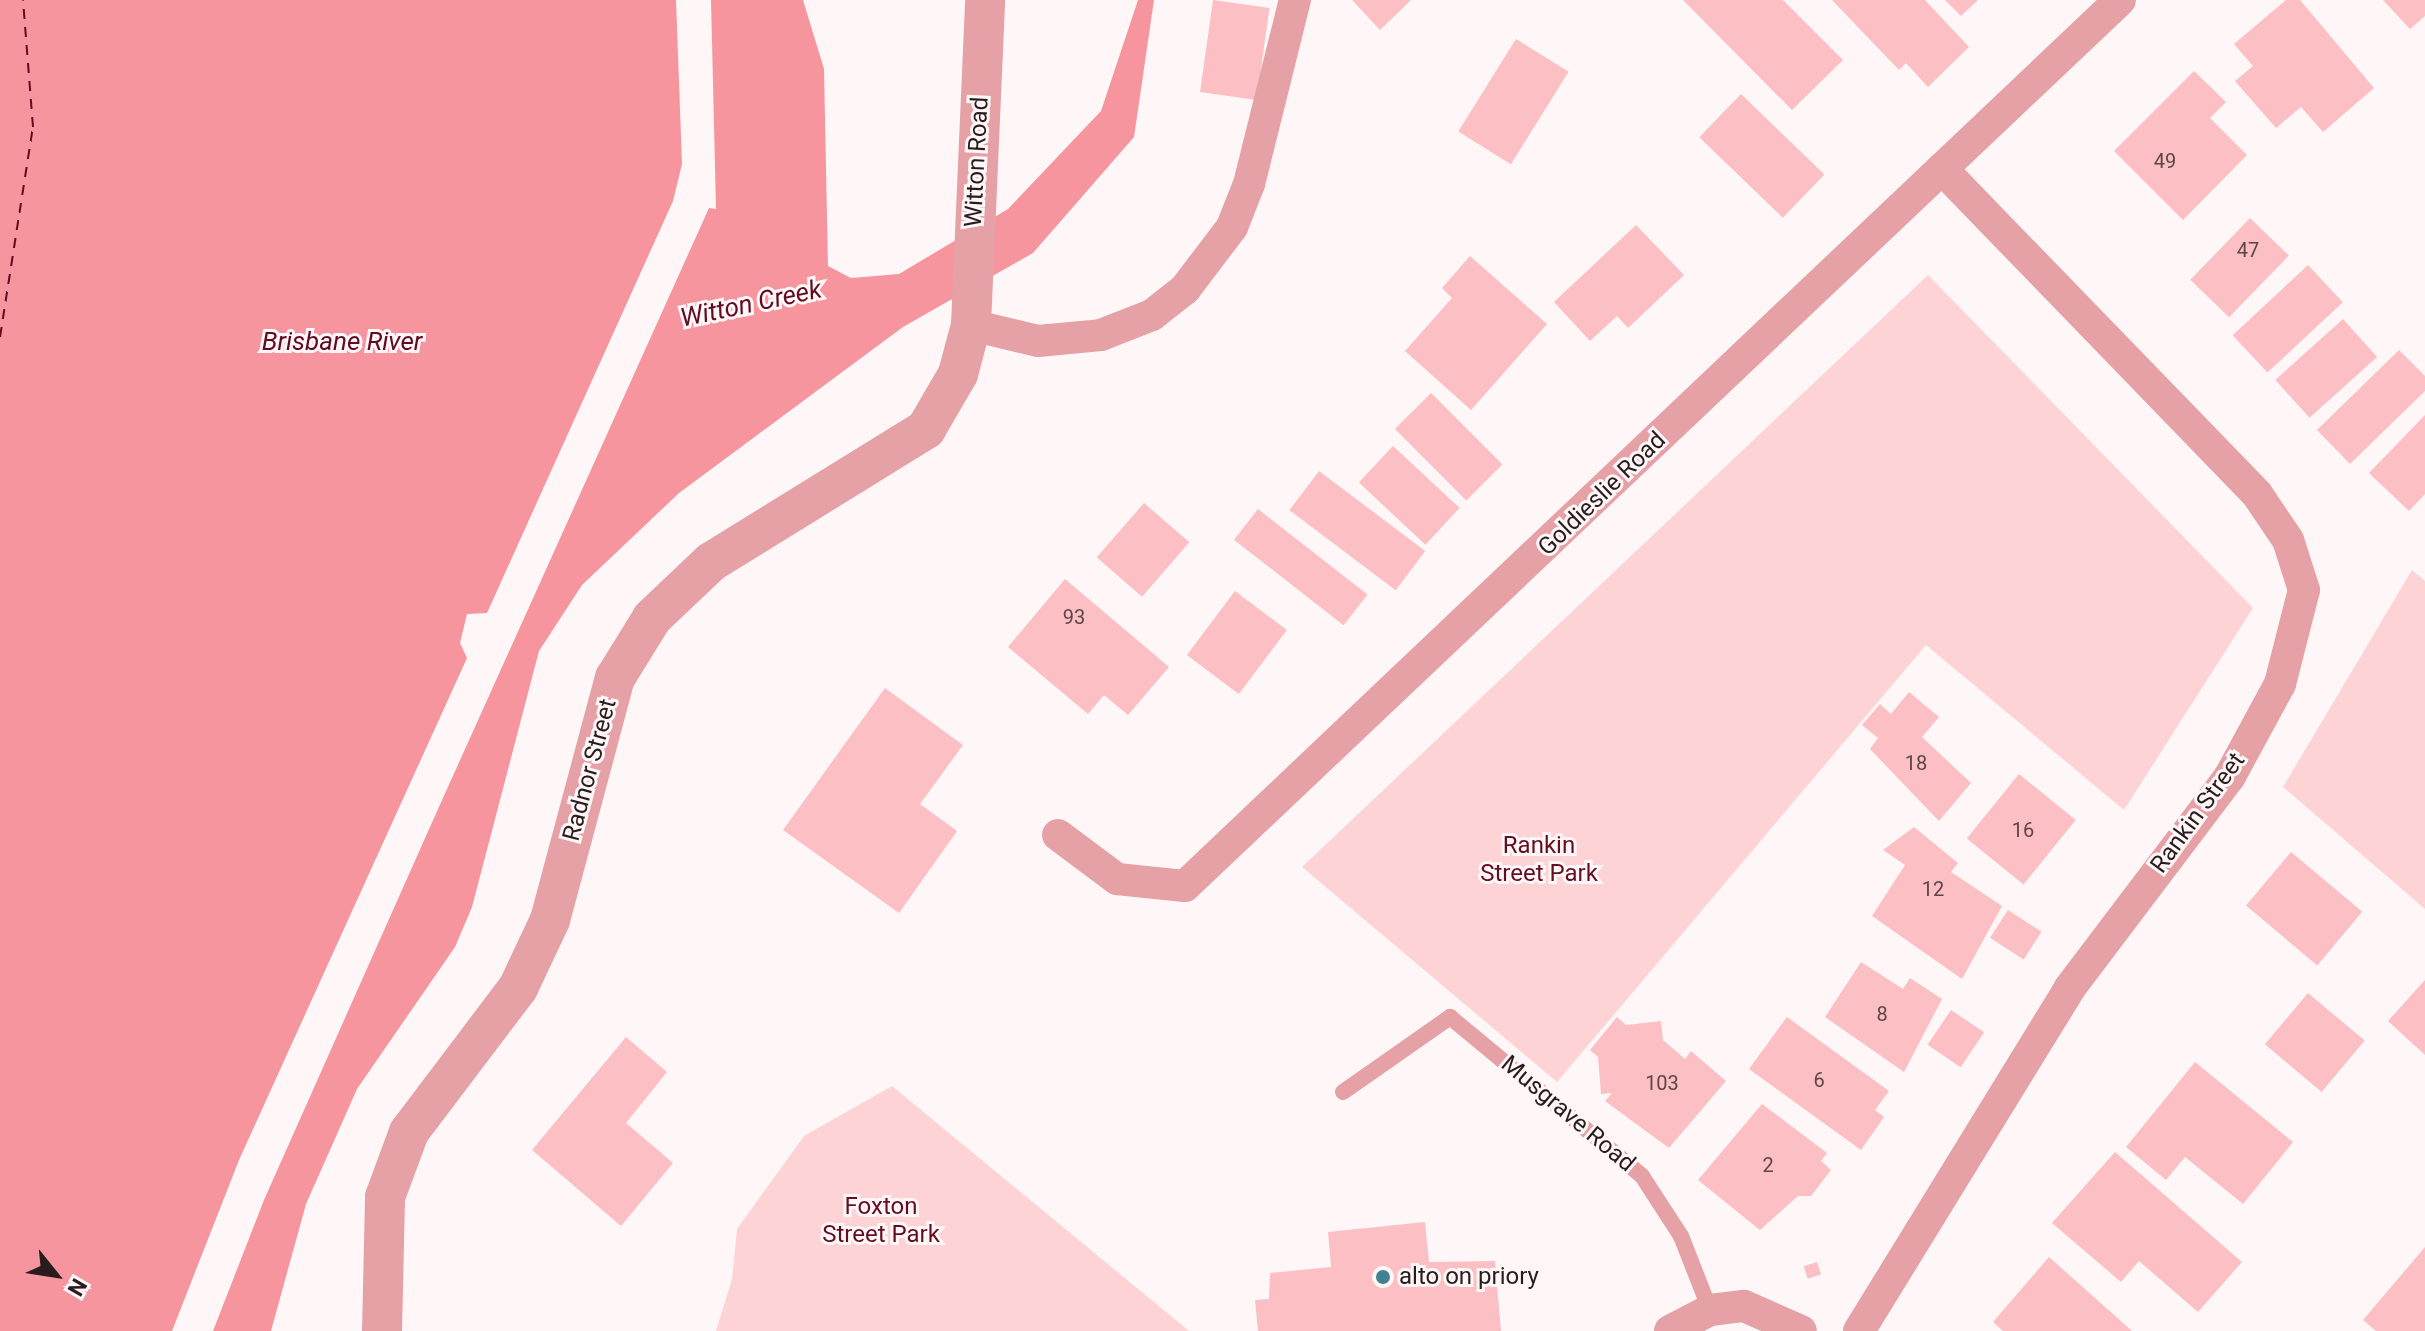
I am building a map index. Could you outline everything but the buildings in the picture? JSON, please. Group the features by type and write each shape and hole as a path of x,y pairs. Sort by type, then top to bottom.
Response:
{"street":[{"name":"Witton Road","path":"971,325 985,0"},
{"path":"971,325 1038,341 1101,335 1152,315 1185,289 1232,227 1249,184 1295,0"},
{"name":"Goldieslie Road","path":"1058,835 1117,879 1185,886 2120,0"},
{"name":"Rankin Street","path":"1859,1331 2069,989 2230,776 2280,684 2304,590 2288,540 2257,494 1942,169"},
{"name":"Radnor Street","path":"382,1331 385,1197 409,1132 518,988 550,920 615,678 652,618 711,562 926,429 958,374 971,325"},
{"path":"1670,1331 1710,1310 1744,1306 1801,1331"}],"lane":[{"name":"Musgrave Road","path":"1343,1092 1450,1017 1642,1176 1681,1236 1710,1310"}],"green space":[{"name":"Rankin Street Park","path":"1928,275 2253,608 2124,810 1926,645 1557,1082 1302,867"},
{"path":"2412,570 2425,581 2425,909 2283,787"},
{"name":"Foxton Street Park","path":"892,1086 1189,1331 716,1331 732,1279 737,1229 804,1136"}],"water":[{"name":"Brisbane River","path":"0,0 803,0 824,69 828,266 851,278 899,274 1008,209 1101,111 1138,0 1154,0 1134,137 1033,253 903,327 679,493 582,585 539,651 472,907 455,947 357,1089 306,1204 271,1331 0,1331"}],"pier":[{"path":"676,0 711,0 716,209 709,208 438,809 264,1200 213,1331 172,1331 239,1160 467,658 460,643 467,614 487,613 673,201 682,164"}],"ferry route":[{"path":"0,337 33,127 23,0"}],"place":[{"name":"alto on priory","path":"1383,1277"}],"water label":[{"name":"Witton Creek","path":"751,304"}]}
